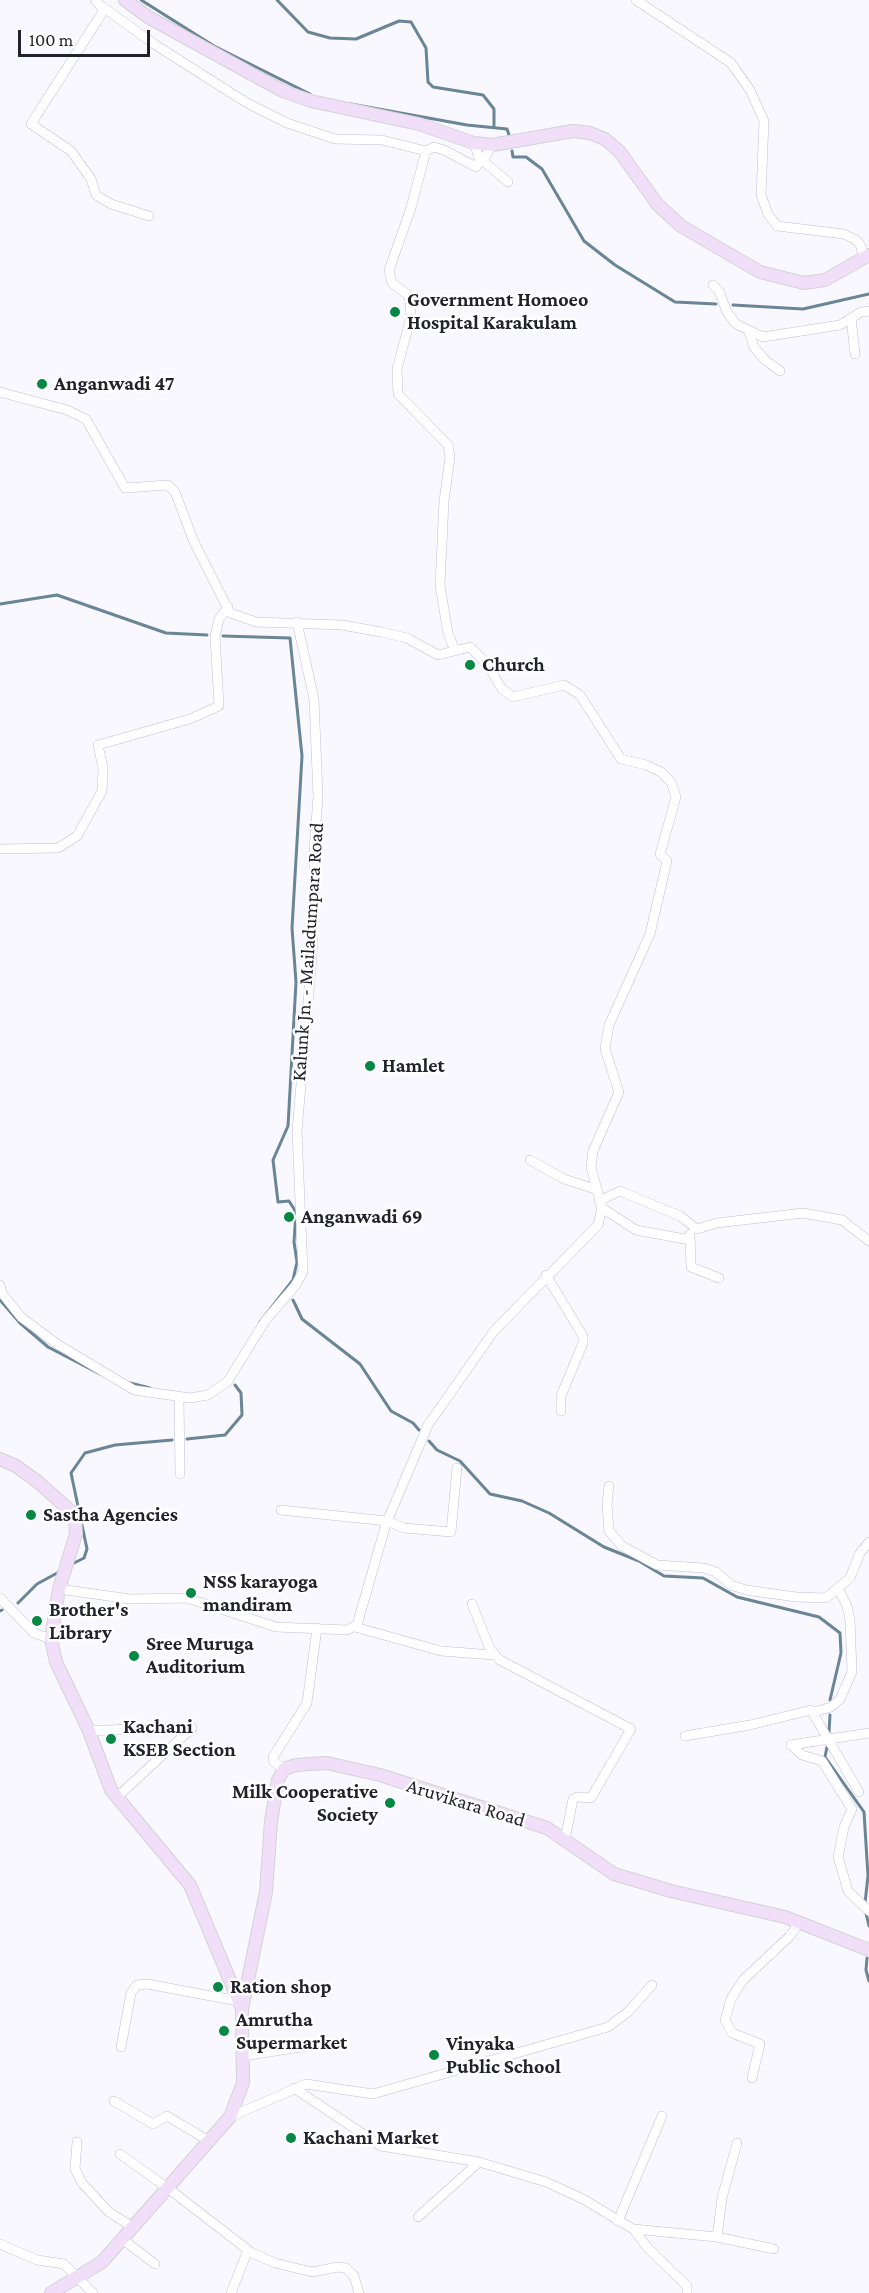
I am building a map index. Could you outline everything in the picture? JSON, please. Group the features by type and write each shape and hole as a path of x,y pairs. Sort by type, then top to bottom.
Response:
{"main road":[{"path":"125,0 148,17 283,91 311,101 419,124 474,142 492,145 573,131 605,139 619,151 658,205 681,226 760,272 804,283 825,280 866,256"},
{"path":"0,1459 16,1466 38,1482 75,1515 76,1534 59,1589 51,1639 56,1662 89,1731 111,1790 190,1885 240,2005"},
{"name":"Aruvikara Road","path":"284,1769 319,1763 351,1767 547,1828 614,1874 671,1891 785,1917 869,1950"},
{"path":"51,2293 102,2262 131,2226 169,2189 230,2116 243,2083 240,2005 266,1892 271,1821 278,1780 284,1769"}],"street":[{"path":"95,0 154,44 247,103 287,123 335,139 382,140 426,151 434,147 476,167 480,160 474,142"},
{"path":"636,0 731,63 750,90 764,121 761,195 768,214 777,225 844,234 856,240 866,256"},
{"path":"103,7 104,10 31,124 71,151 91,179 96,195 111,204 149,216"},
{"path":"492,145 483,161 508,182"},
{"path":"426,151 411,208 389,270 392,283 410,300 411,317 397,369 398,394 448,445 450,457 444,501 440,585 447,633 455,651"},
{"path":"713,285 719,291 732,319 749,332 762,337 782,336 840,325 869,311"},
{"path":"852,318 855,354"},
{"path":"749,332 754,347 764,359 780,371"},
{"path":"0,392 68,410 86,419 124,488 168,485 175,492 194,542 230,613 256,622 342,625 407,638 438,655 470,648 477,652 502,689 513,697 564,685 574,691 593,715 621,759 661,772 671,782 676,797 660,854 667,861 650,934 609,1025 605,1049 619,1092 592,1151 591,1167 595,1189 601,1204 598,1225 546,1275 494,1331 428,1425 387,1521 359,1622 355,1627 347,1630 270,1626 188,1598 130,1599 59,1589"},
{"path":"0,849 58,848 77,836 102,791 103,768 99,745 190,719 219,706 215,636 219,619 228,607"},
{"name":"Kalunk Jn. - Mailadumpara Road","path":"179,1398 208,1395 228,1381 265,1321 303,1272 297,1131 312,956 314,851 318,796 314,699 297,622"},
{"path":"530,1160 564,1179 595,1189"},
{"path":"601,1204 620,1191 680,1216 697,1229"},
{"path":"601,1204 636,1230 690,1240"},
{"path":"719,1278 692,1267 690,1240 690,1234 697,1229 717,1223 803,1213 843,1220 869,1241"},
{"path":"546,1275 583,1336 583,1343 561,1396 561,1412"},
{"path":"0,1285 2,1293 21,1317 57,1344 134,1390 179,1398 180,1474"},
{"path":"281,1509 387,1521 404,1528 451,1532 457,1468"},
{"path":"609,1486 607,1504 609,1531 622,1546 650,1562 669,1566 704,1568 716,1572 731,1585 820,1600 839,1590 850,1578 860,1553 869,1542"},
{"path":"814,1712 831,1707 840,1699 852,1672 850,1620 847,1606 839,1590"},
{"path":"0,1598 34,1633 51,1639"},
{"path":"472,1604 494,1655"},
{"path":"355,1627 441,1651 494,1655 631,1729 591,1798 573,1799 565,1840"},
{"path":"284,1769 274,1762 273,1757 307,1703 317,1628"},
{"path":"685,1736 750,1725 808,1709 814,1712 859,1792"},
{"path":"117,1797 192,1728"},
{"path":"89,1731 129,1729"},
{"path":"869,1733 791,1746 802,1755 822,1761 843,1791 852,1809 844,1827 838,1857 848,1891 869,1911"},
{"path":"752,2078 760,2044 732,2033 725,2020 728,2010 743,1980 790,1936 799,1923"},
{"path":"121,2047 130,1993 137,1985 147,1984 240,2005"},
{"path":"230,2116 294,2088 313,2084 373,2094 608,2027 628,2012 652,1985"},
{"path":"243,2056 327,2043"},
{"path":"294,2088 381,2146 479,2162 546,2182 583,2199 633,2229 687,2286 687,2293"},
{"path":"114,2101 153,2124 158,2124 167,2116 209,2141"},
{"path":"618,2221 662,2116"},
{"path":"77,2142 75,2169 82,2183 109,2212 131,2226"},
{"path":"717,2237 722,2198 737,2143"},
{"path":"120,2154 248,2250 274,2263 312,2272 338,2267 346,2268 354,2276 359,2293"},
{"path":"418,2217 479,2162"},
{"path":"633,2229 717,2237 774,2250"},
{"path":"122,2240 155,2264"},
{"path":"0,2244 37,2260 64,2264 93,2293"},
{"path":"231,2293 248,2250"}],"waterway":[{"path":"141,0 214,46 310,94"},
{"path":"277,0 308,32 330,38 356,39 399,21 411,22 426,48 428,82 433,87 483,95 494,109 494,127"},
{"path":"351,104 467,125 507,129 509,135"},
{"path":"512,151 513,157 526,157 542,169 584,241 615,265 675,302 716,304"},
{"path":"733,305 803,309 869,294"},
{"path":"0,604 57,595 166,633 207,635"},
{"path":"223,636 290,638 302,756 292,928 296,982 288,1126 273,1160 278,1202 289,1201 296,1212 294,1242 297,1262 293,1280 260,1322"},
{"path":"0,1300 20,1323 48,1347 100,1374"},
{"path":"293,1300 302,1319 360,1364 391,1411 413,1423 419,1430"},
{"path":"130,1383 150,1388"},
{"path":"187,1439 225,1435 242,1415 241,1393 235,1385"},
{"path":"72,1564 84,1558 87,1549 71,1473 85,1453 115,1445 172,1440"},
{"path":"429,1441 437,1450 460,1461 490,1494 522,1501 549,1513 604,1547 639,1561 664,1576 703,1578 737,1597 819,1617 840,1633 841,1653 830,1700"},
{"path":"18,1603 37,1584 59,1572"},
{"path":"829,1732 830,1715"},
{"path":"827,1747 825,1757 864,1812 868,1876 865,1903"},
{"path":"866,1913 869,1926"},
{"path":"867,1958 866,1970 869,1981"}],"place":[{"name":"Government Homoeo Hospital Karakulam","path":"395,312"},
{"name":"Anganwadi 47","path":"42,384"},
{"name":"Church","path":"470,665"},
{"name":"Hamlet","path":"370,1066"},
{"name":"Anganwadi 69","path":"289,1217"},
{"name":"Sastha Agencies","path":"31,1515"},
{"name":"NSS karayoga mandiram","path":"191,1593"},
{"name":"Brother's Library","path":"37,1621"},
{"name":"Sree Muruga Auditorium","path":"134,1656"},
{"name":"Kachani KSEB Section","path":"111,1739"},
{"name":"Milk Cooperative Society","path":"390,1803"},
{"name":"Ration shop","path":"218,1987"},
{"name":"Amrutha Supermarket","path":"224,2031"},
{"name":"Vinyaka Public School","path":"434,2055"},
{"name":"Kachani Market","path":"291,2138"}]}
